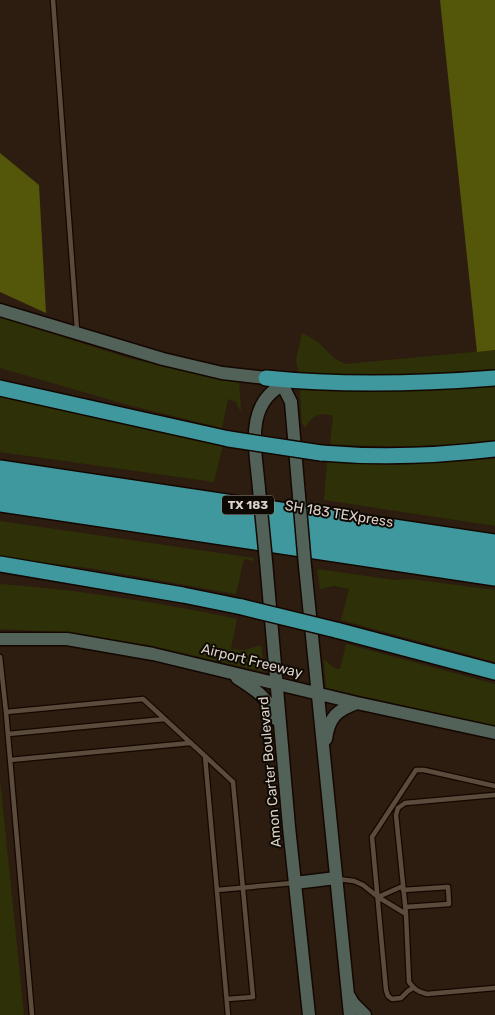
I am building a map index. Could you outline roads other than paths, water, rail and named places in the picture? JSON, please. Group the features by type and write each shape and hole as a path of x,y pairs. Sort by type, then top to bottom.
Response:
{"highway":[{"path":"0,378 60,401"},
{"path":"266,378 287,383 337,384 432,383 495,378"},
{"path":"0,388 229,439 321,453 406,457 495,449"},
{"name":"TX 183","path":"0,468 495,542"},
{"name":"SH 183 TEXpress","path":"0,480 495,554"},
{"name":"SH 183 TEXpress","path":"0,492 495,565"},
{"path":"0,504 495,578"},
{"path":"0,564 125,584 242,607 495,672"},
{"path":"0,573 57,576 125,584"}],"street":[{"path":"0,310 171,361 222,373 266,378"},
{"path":"287,383 292,406 298,496 350,1015"},
{"name":"Amon Carter Boulevard","path":"287,383 268,395 262,403 256,421 255,436 295,883 309,1015"},
{"name":"Airport Freeway","path":"0,639 67,639 153,654 318,694 495,733"},
{"path":"226,672 258,691 275,713 282,734"},
{"path":"324,754 328,729 334,716 344,708 357,703"},
{"path":"295,883 336,878"},
{"path":"348,992 353,1003 365,1015"}],"lane":[{"path":"53,0 77,334"},
{"path":"0,657 32,1015"},
{"path":"6,712 143,699 233,782 253,997 227,999"},
{"path":"8,734 165,719"},
{"path":"10,760 190,742"},
{"path":"205,756 228,1015"},
{"path":"413,988 401,998 396,999 388,996 386,990 372,837 416,770 424,770 495,786"},
{"path":"495,795 405,803 398,808 396,821 406,908 409,982 420,993 427,994 495,988"},
{"path":"336,878 354,881 406,914"},
{"path":"217,890 295,883"},
{"path":"378,897 403,888 448,887 449,904 406,908"}]}
